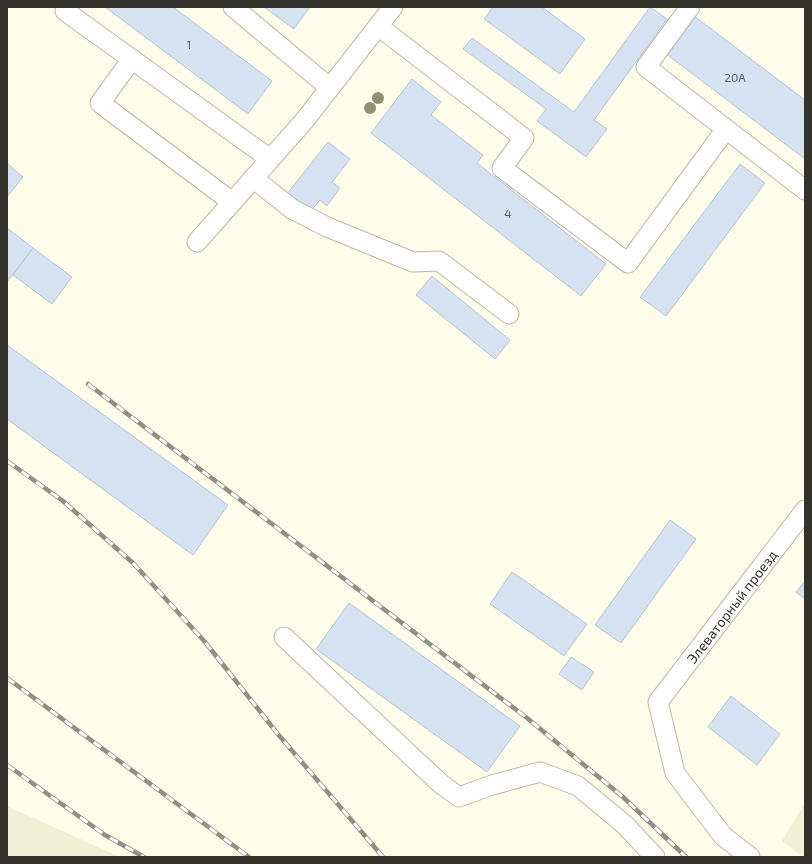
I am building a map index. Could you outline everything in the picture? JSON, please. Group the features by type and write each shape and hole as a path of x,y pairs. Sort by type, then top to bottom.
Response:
{"street":[{"path":"233,7 330,88"},
{"path":"197,242 304,121 393,7"},
{"path":"690,7 646,67 805,190"},
{"path":"65,12 270,159"},
{"path":"378,26 524,138 502,168 628,263 726,129"},
{"path":"132,59 100,104 232,202"},
{"path":"253,178 292,209 327,227 413,262 439,261 509,314"},
{"name":"Элеваторный проезд","path":"750,857 723,836 675,773 658,702 805,510"},
{"path":"284,637 441,784 458,797 492,784 540,772 578,786 625,825 655,857"}],"shaded area":[{"path":"805,803 805,857 803,857 782,841"},
{"path":"7,806 120,857 7,857"}],"building":[{"path":"105,7 173,7 272,81 248,114"},
{"path":"264,7 310,7 294,29"},
{"path":"493,7 542,7 585,39 560,74 484,19"},
{"path":"650,7 667,19 594,120 607,129 586,157 537,121 546,109 463,49 472,38 574,112"},
{"path":"694,16 805,100 805,159 665,53"},
{"path":"412,79 441,102 431,115 483,155 477,163 606,264 581,296 371,133"},
{"path":"328,142 350,159 332,182 340,188 327,206 320,200 309,213 286,195"},
{"path":"8,164 23,177 7,197 7,165"},
{"path":"740,164 765,183 666,316 640,297"},
{"path":"7,228 33,248 7,282"},
{"path":"33,248 72,277 52,304 13,275"},
{"path":"432,276 510,340 495,359 416,295"},
{"path":"7,345 228,505 193,555 7,419"},
{"path":"670,520 696,539 621,643 595,625"},
{"path":"512,572 587,624 564,656 490,604"},
{"path":"805,581 805,599 796,592"},
{"path":"349,603 520,726 487,772 316,649"},
{"path":"571,657 594,672 582,690 559,674"},
{"path":"731,696 780,734 757,765 708,727"}],"railway":[{"path":"88,384 527,718 623,797 686,857"},
{"path":"7,461 63,501 133,563 205,642 277,733 383,857"},
{"path":"7,678 249,857"},
{"path":"7,765 105,835 144,857"}]}
